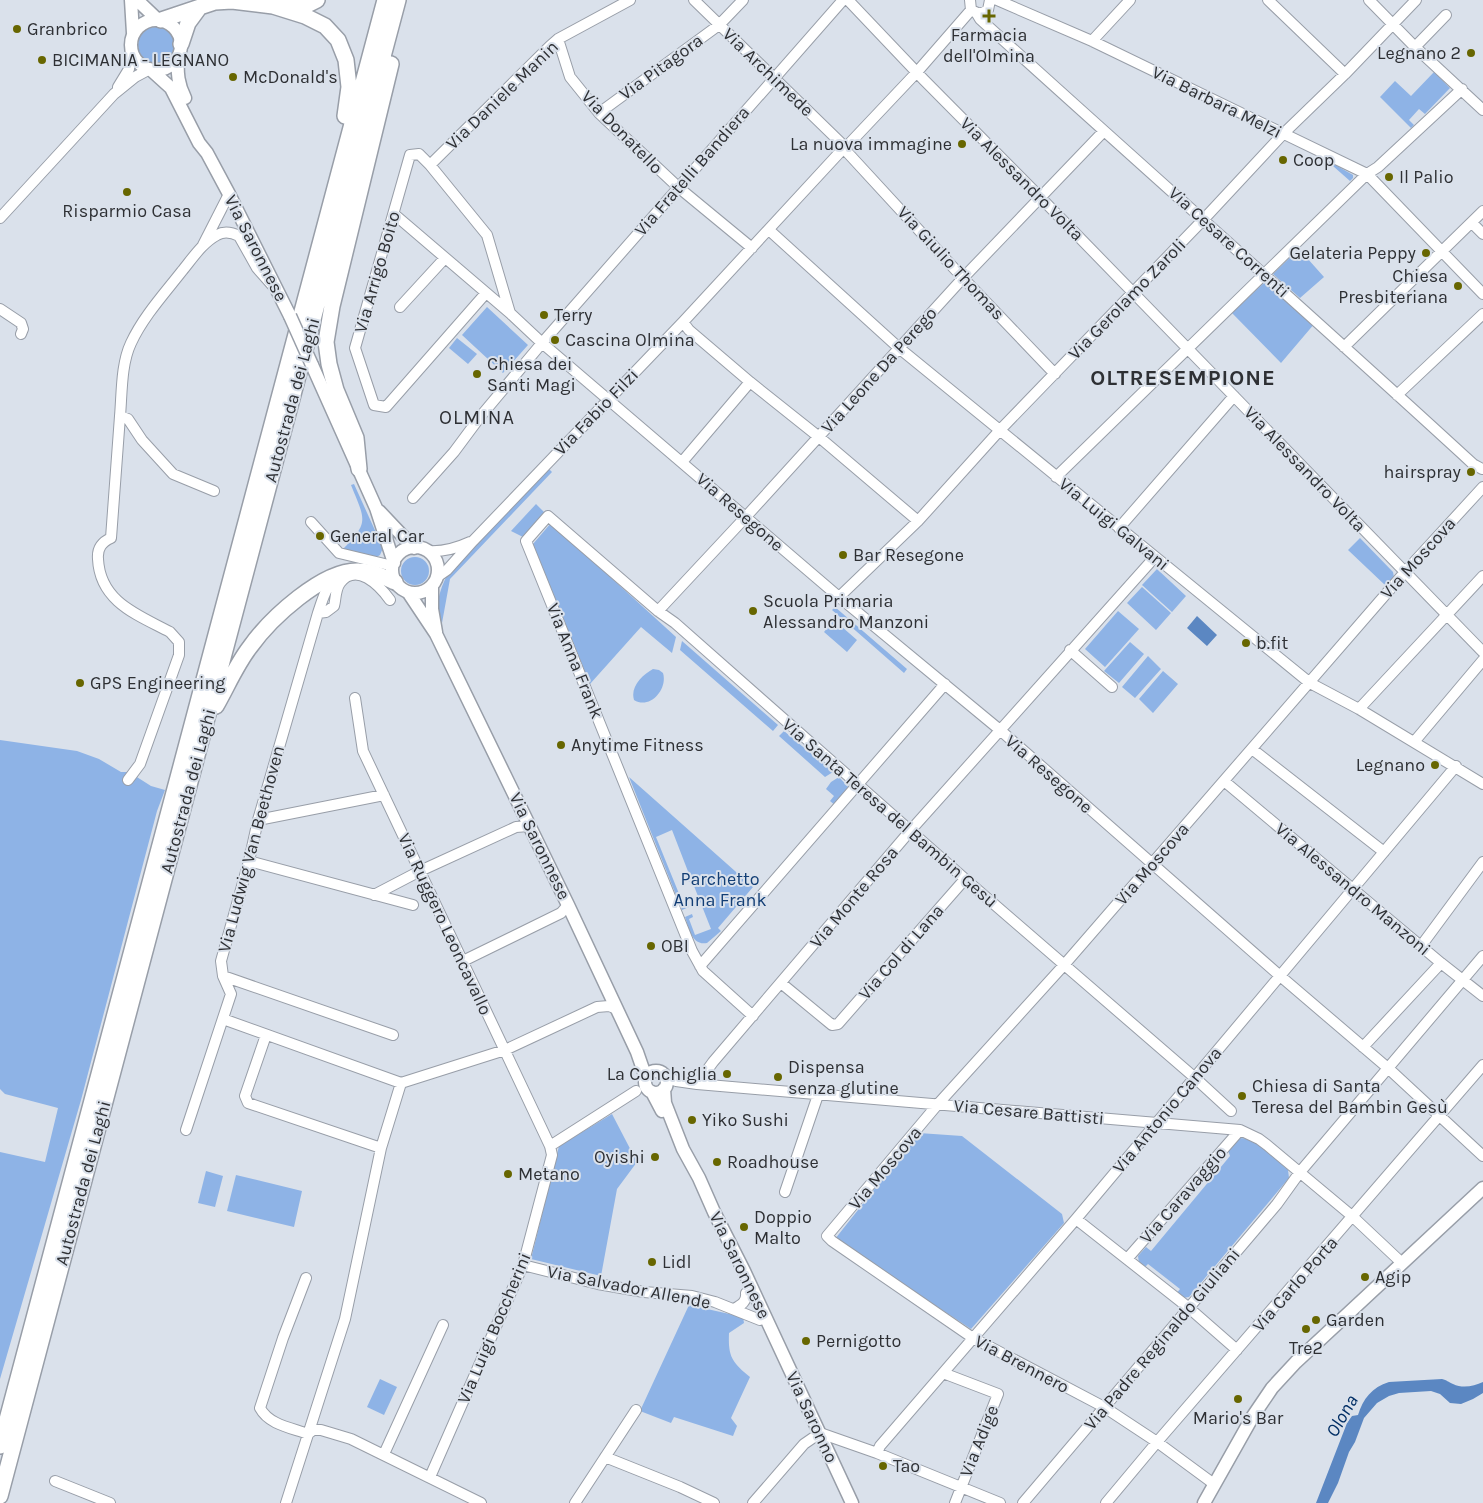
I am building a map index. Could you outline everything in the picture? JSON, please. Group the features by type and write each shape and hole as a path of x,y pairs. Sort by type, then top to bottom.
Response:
{"highway":[{"path":"159,20 215,2 232,1 273,6 309,4 317,0"},
{"name":"Autostrada dei Laghi","path":"0,1446 385,0"},
{"path":"273,6 305,16 325,26 338,40 349,73 347,109 317,255"},
{"path":"359,469 359,453 356,438 331,376 327,353 327,336 332,306 393,55 396,7"},
{"name":"Autostrada dei Laghi","path":"0,1496 396,7"},
{"path":"179,51 188,23 199,8"},
{"path":"204,730 249,648 282,611 318,584 342,573 358,570 395,582"}],"main road":[{"path":"131,0 133,33 131,50 138,62 150,69 168,67 179,51 179,36 169,23 159,20 137,0"},
{"path":"133,33 143,23 159,20"},
{"name":"Via Saronnese","path":"179,51 177,76 180,87 206,140 207,153"},
{"name":"Via Saronnese","path":"150,69 172,88 199,144 207,153 290,316 376,508 393,564 395,582 402,590 408,592 436,634 641,1060 665,1103 683,1149 699,1178 771,1332"},
{"name":"Via Saronnese","path":"376,508 414,548"},
{"path":"393,564 404,550 414,548 428,551"},
{"name":"Via Saronnese","path":"428,551 437,562 432,609 436,634"},
{"path":"408,592 419,593 434,582"},
{"name":"Via Saronnese","path":"655,1083 667,1122 690,1179 760,1320 771,1332"},
{"path":"1204,1503 1253,1416 1272,1388 1296,1362 1483,1188"},
{"name":"Via Saronno","path":"771,1332 783,1352 852,1503"}],"street":[{"name":"Via Daniele Manin","path":"430,165 558,39 630,0"},
{"name":"Via Archimede","path":"694,0 845,148"},
{"name":"Via Pitagora","path":"599,113 719,25 743,0"},
{"name":"Via Fratelli Bandiera","path":"413,498 454,452 480,417 542,343 843,0"},
{"name":"Via Alessandro Volta","path":"848,0 1483,652"},
{"name":"Via Barbara Melzi","path":"997,0 1092,41 1367,174 1483,294"},
{"path":"1092,41 1130,0"},
{"path":"1268,0 1345,74"},
{"path":"1370,0 1415,47 1483,110"},
{"name":"Via Gerolamo Zaroli","path":"839,597 918,521 1000,430 1134,293 1283,134 1345,74 1416,0"},
{"path":"973,8 983,14 989,5 1010,4"},
{"name":"Via Fabio Filzi","path":"434,582 683,322 917,72 973,8"},
{"name":"Via Cesare Correnti","path":"973,8 980,19 1473,464 1483,468"},
{"path":"1415,47 1446,15"},
{"name":"Via Donatello","path":"558,39 570,77 599,113 678,187 752,248"},
{"path":"114,94 129,69 131,50"},
{"path":"0,218 114,94 135,77 150,69"},
{"path":"1056,477 1367,174 1378,167 1462,89"},
{"name":"Via Leone Da Perego","path":"658,611 963,278 1104,131"},
{"name":"Via Giulio Thomas","path":"845,148 963,278 1055,374"},
{"name":"Via Arrigo Boito","path":"430,165 419,154 410,155 355,348 374,405 386,407 486,293"},
{"path":"430,165 487,235 511,314"},
{"path":"201,248 228,194"},
{"path":"1344,347 1483,211"},
{"name":"Via Resegone","path":"394,214 839,597 1000,730 1389,1069 1483,1156"},
{"path":"1472,223 1483,234"},
{"name":"Via Luigi Galvani","path":"769,230 899,348 1154,558 1310,683 1359,709 1483,784"},
{"path":"128,780 140,764 175,669 180,646 176,637 170,632 123,606 111,595 103,580 98,564 97,552 104,541 111,538 120,416 126,360 130,344 147,315 201,248 216,235 228,232 239,236 257,268 278,292"},
{"path":"400,307 446,258"},
{"path":"0,309 21,323 23,329 21,334"},
{"path":"1397,395 1483,314"},
{"path":"683,322 689,330 750,382 819,437 918,521"},
{"path":"682,462 750,382"},
{"path":"1119,528 1234,396"},
{"path":"120,416 128,418 146,445 173,474 214,491"},
{"name":"Via Moscova","path":"832,1242 827,1236 938,1104 1064,965 1405,572 1483,487"},
{"name":"Via Santa Teresa del Bambin Gesù","path":"548,516 658,611 676,624 1231,1111"},
{"name":"Via Anna Frank","path":"548,516 526,541 692,951 707,976 753,1016"},
{"path":"311,522 338,553 393,564"},
{"name":"Via Fabio Filzi","path":"428,551 440,552 455,549 473,541"},
{"name":"Via Monte Rosa","path":"697,1084 713,1062 910,830 1154,558"},
{"name":"Via Ludwig Van Beethoven","path":"186,1130 231,994 223,976 221,961 249,861 258,820 324,595 332,580 342,573"},
{"path":"1359,709 1483,576"},
{"path":"318,613 326,612 334,606 337,588 340,582 347,577 368,578 378,585 390,600"},
{"path":"1070,650 1112,687"},
{"path":"1414,742 1483,660"},
{"path":"700,966 945,684"},
{"name":"Via Ruggero Leoncavallo","path":"355,698 363,751 550,1146"},
{"path":"1252,749 1384,852"},
{"name":"Via Antonio Canova","path":"876,1453 880,1446 1076,1219 1456,766"},
{"name":"Via Alessandro Manzoni","path":"1224,781 1483,996"},
{"path":"258,820 384,795"},
{"path":"374,895 420,871 516,827 530,826"},
{"path":"249,861 413,905"},
{"path":"1421,946 1483,862"},
{"name":"Via Col di Lana","path":"781,983 832,1025 838,1024 965,879"},
{"path":"463,961 561,913 568,905"},
{"name":"Via Padre Reginaldo Giuliani","path":"1023,1503 1277,1204 1300,1172 1483,956"},
{"path":"1363,1047 1441,963"},
{"path":"223,976 393,1035"},
{"path":"223,1019 401,1083 505,1050 597,1007 609,1006 617,1009"},
{"path":"266,1035 245,1096 248,1102 381,1148"},
{"name":"Via Carlo Porta","path":"1106,1503 1483,1065"},
{"path":"286,1503 345,1319 381,1148 401,1083"},
{"path":"550,1146 655,1083"},
{"name":"Via Cesare Battisti","path":"655,1083 697,1084 1240,1130"},
{"path":"785,1192 818,1094"},
{"path":"1240,1130 1259,1139 1300,1172 1352,1216 1402,1263"},
{"name":"Via Caravaggio","path":"1127,1259 1240,1130"},
{"name":"Via Luigi Boccherini","path":"430,1477 523,1266 550,1165 552,1155 550,1146"},
{"path":"1076,1219 1238,1350"},
{"name":"Via Brennero","path":"832,1242 973,1338 1104,1407 1157,1442 1214,1484"},
{"name":"Via Salvador Allende","path":"523,1266 598,1284 644,1292 692,1296 734,1309 760,1320"},
{"path":"306,1278 283,1338 260,1408 274,1422 308,1434"},
{"name":"Via Salvador Allende","path":"734,1309 743,1303 746,1293"},
{"path":"384,1454 442,1325"},
{"name":"Via Adige","path":"943,1373 998,1394 961,1487"},
{"path":"576,1503 636,1410"},
{"path":"308,1434 314,1430 321,1430 351,1440 384,1454 481,1503"},
{"path":"754,1503 804,1444 820,1433 876,1453 1000,1503"},
{"path":"605,1457 680,1487 714,1503"},
{"path":"55,1481 110,1503"},
{"path":"955,1503 961,1487"}],"green space":[{"path":"156,27 163,28 169,32 173,38 173,52 169,58 163,62 156,63 149,62 143,58 139,52 138,45 139,38 143,32 149,28"},
{"path":"1434,72 1450,88 1425,114 1419,109 1409,120 1414,125 1411,128 1380,97 1395,81 1411,96"},
{"path":"1325,159 1353,175 1353,178 1350,181"},
{"path":"1299,249 1324,277 1300,298 1273,274"},
{"path":"1267,280 1315,323 1281,363 1232,313"},
{"path":"487,307 528,345 503,373 462,335"},
{"path":"457,338 477,354 468,364 449,348"},
{"path":"548,468 552,472 450,579 442,623 439,617 438,605 440,593 447,575"},
{"path":"354,484 383,548 380,555 375,558 342,550 361,526 362,514 351,485"},
{"path":"536,504 545,513 523,537 511,531"},
{"path":"551,523 676,637 672,653 641,627 590,684 533,544"},
{"path":"1360,538 1393,572 1394,577 1386,586 1348,550"},
{"path":"415,557 425,561 429,571 425,581 415,585 405,581 401,571 405,561"},
{"path":"1157,569 1186,596 1172,612 1142,585"},
{"path":"1142,587 1171,613 1156,630 1127,603"},
{"path":"835,607 907,669 904,673 832,610"},
{"path":"1118,611 1139,629 1105,667 1085,649"},
{"path":"834,620 857,640 847,652 824,632"},
{"path":"682,641 778,725 773,731 680,650"},
{"path":"1130,642 1144,654 1119,683 1104,671"},
{"path":"1148,656 1161,669 1135,698 1122,687"},
{"path":"653,669 663,673 663,685 660,691 652,700 640,702 634,700 635,686"},
{"path":"1163,671 1178,684 1153,713 1139,699"},
{"path":"784,731 833,772 825,777 779,736"},
{"path":"0,740 77,751 99,759 121,772 129,772 151,786 165,790 157,811 81,1100 0,1379 0,1152 45,1162 58,1108 5,1094 0,1089"},
{"name":"Parchetto Anna Frank","path":"629,777 753,887 718,928 721,931 707,943 698,942 695,939 685,917 692,914 693,917 689,919 695,935 711,929 692,881 687,882 685,877 689,874 672,830 656,837 684,906 688,905 689,907 682,910"},
{"path":"839,777 849,788 836,806 830,801 834,796 826,789 831,782"},
{"path":"612,1114 637,1162 617,1189 601,1276 531,1259 559,1146"},
{"path":"919,1133 962,1136 1062,1214 1064,1223 971,1329 835,1239"},
{"path":"1239,1138 1253,1141 1259,1145 1288,1170 1289,1178 1189,1297 1183,1298 1176,1294 1180,1289 1148,1264 1144,1268 1139,1263 1138,1256 1146,1247 1151,1251 1230,1156 1228,1150"},
{"path":"206,1171 223,1176 215,1207 198,1203"},
{"path":"236,1175 302,1191 294,1227 227,1211"},
{"path":"689,1305 743,1317 744,1323 729,1333 730,1354 735,1363 750,1377 731,1418 737,1426 733,1436 674,1417 671,1423 640,1411"},
{"path":"380,1379 397,1387 384,1415 367,1407"}],"shaded area":[{"path":"1197,616 1217,635 1207,646 1187,628"},
{"path":"1442,1379 1457,1386 1465,1387 1483,1382 1483,1393 1461,1404 1450,1403 1440,1394 1431,1391 1399,1393 1377,1403 1364,1418 1328,1503 1316,1503 1347,1423 1352,1416 1358,1415 1373,1390 1389,1382"}],"place":[{"name":"Farmacia dell'Olmina","path":"989,16"},
{"name":"Granbrico","path":"17,29"},
{"name":"Legnano 2","path":"1471,53"},
{"name":"BICIMANIA - LEGNANO","path":"42,60"},
{"name":"McDonald's","path":"233,77"},
{"name":"La nuova immagine","path":"962,144"},
{"name":"Coop","path":"1283,160"},
{"name":"Il Palio","path":"1389,177"},
{"name":"Risparmio Casa","path":"127,192"},
{"name":"Gelateria Peppy","path":"1426,253"},
{"name":"Chiesa Presbiteriana","path":"1458,286"},
{"name":"Terry","path":"544,315"},
{"name":"Cascina Olmina","path":"555,340"},
{"name":"Chiesa dei Santi Magi","path":"477,374"},
{"name":"hairspray","path":"1471,472"},
{"name":"General Car","path":"320,536"},
{"name":"Bar Resegone","path":"843,555"},
{"name":"Scuola Primaria Alessandro Manzoni","path":"753,611"},
{"name":"b.fit","path":"1246,643"},
{"name":"GPS Engineering","path":"80,683"},
{"name":"Anytime Fitness","path":"561,745"},
{"name":"Legnano","path":"1435,765"},
{"name":"OBI","path":"651,946"},
{"name":"La Conchiglia","path":"727,1074"},
{"name":"Dispensa senza glutine","path":"778,1077"},
{"name":"Chiesa di Santa Teresa del Bambin Gesù","path":"1242,1096"},
{"name":"Yiko Sushi","path":"692,1120"},
{"name":"Oyishi","path":"655,1157"},
{"name":"Roadhouse","path":"717,1162"},
{"name":"Metano","path":"508,1174"},
{"name":"Doppio Malto","path":"744,1227"},
{"name":"Lidl","path":"652,1262"},
{"name":"Agip","path":"1365,1277"},
{"name":"Garden","path":"1316,1320"},
{"name":"Tre2","path":"1306,1329"},
{"name":"Pernigotto","path":"806,1341"},
{"name":"Mario's Bar","path":"1238,1399"},
{"name":"Tao","path":"883,1466"}],"district":[{"name":"OLTRESEMPIONE","path":"1183,378"},
{"name":"OLMINA","path":"477,417"}],"water label":[{"name":"Olona","path":"1342,1416"}]}
